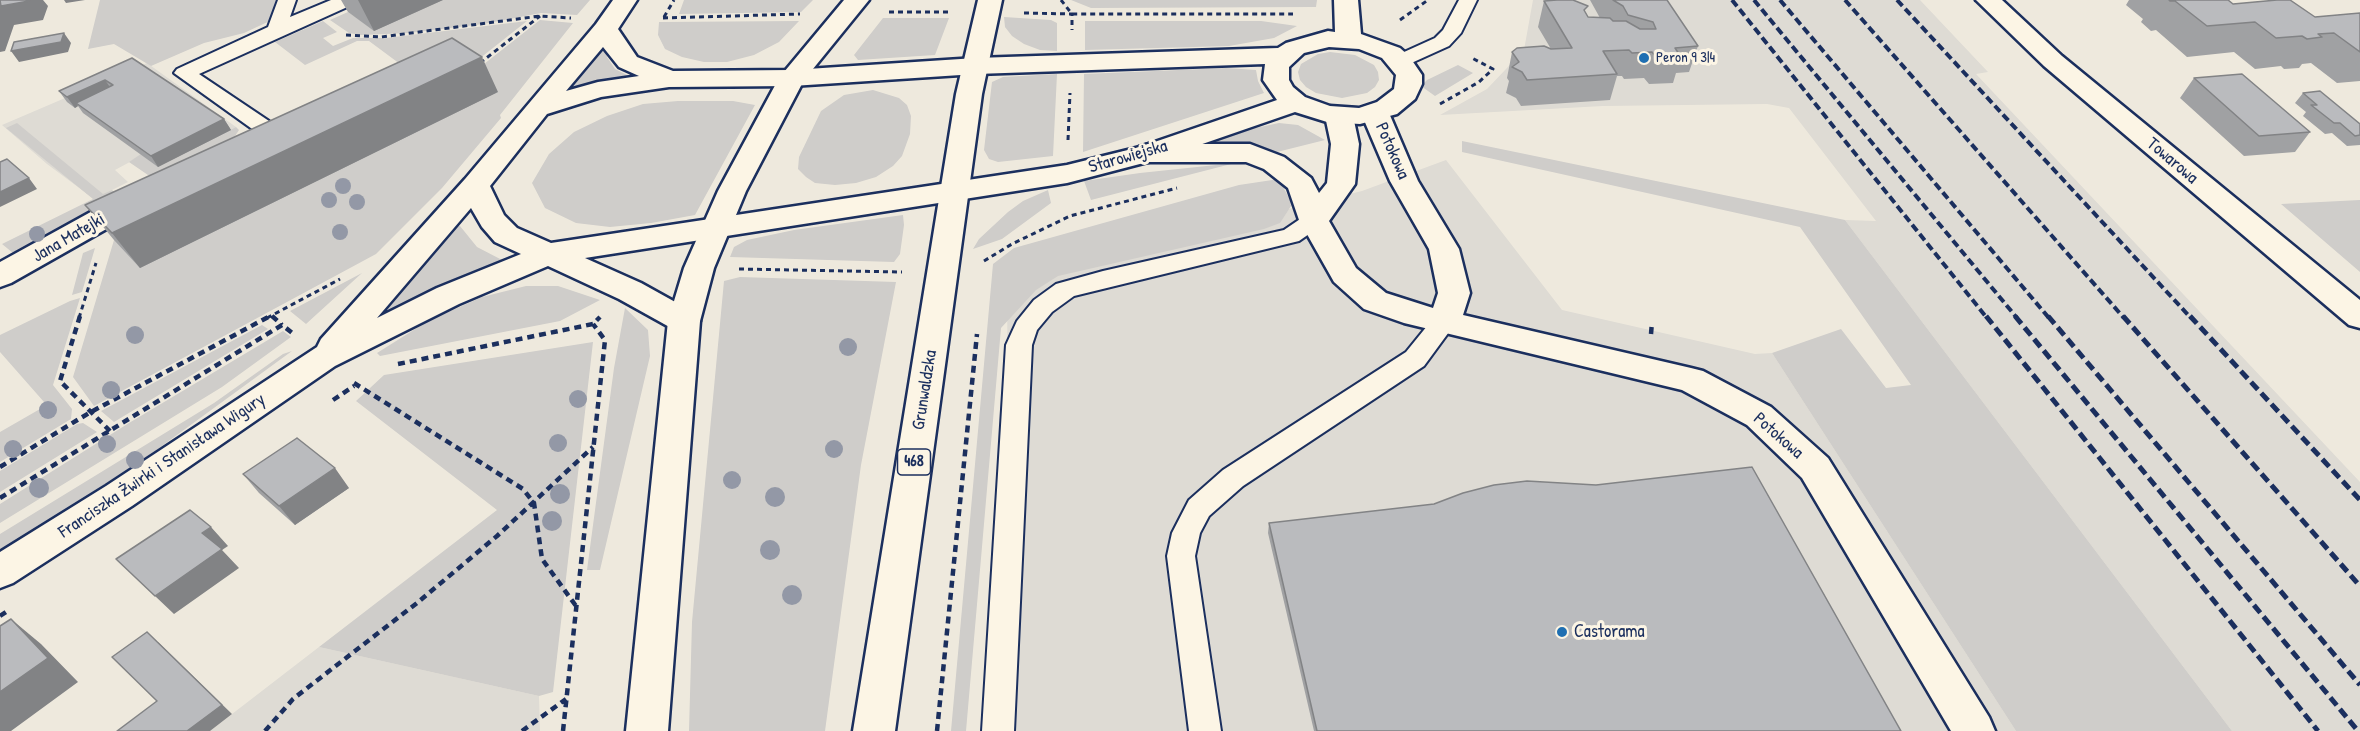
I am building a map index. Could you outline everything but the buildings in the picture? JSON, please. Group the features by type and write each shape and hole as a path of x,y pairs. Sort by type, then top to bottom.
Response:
{"main road":[{"name":"Franciszka Żwirki i Stanisława Wigury","path":"0,572 119,496 311,348 475,184 605,29 626,0"},
{"path":"645,721 684,321 699,268 732,191 792,78 858,0"},
{"name":"Grunwaldzka","path":"874,731 969,94 990,0"},
{"path":"1346,0 1348,39"},
{"name":"Towarowa","path":"1988,0 2053,61 2360,317"},
{"path":"605,29 620,54 628,62 669,79"},
{"path":"1348,39 1378,46 1400,61 1409,75 1409,84 1406,93 1397,103 1375,113 1339,116 1315,112 1296,103 1283,92 1276,80 1276,67 1284,56 1294,48 1309,42 1348,39"},
{"path":"537,108 598,90 669,79 792,78 976,66 1284,56"},
{"name":"Starowiejska","path":"954,192 1067,174 1149,153 1296,103"},
{"name":"Potokowa","path":"1375,113 1404,181 1444,249 1454,293 1445,321"},
{"path":"1314,220 1341,184 1345,144 1339,116"},
{"name":"Potokowa","path":"1149,153 1250,153 1274,163 1301,184 1314,220 1345,275 1375,301 1404,312 1690,380 1759,416 1815,468 1974,731"},
{"path":"475,184 498,228 521,243 630,291 684,321"},
{"name":"Jana Matejki","path":"0,276 160,185"},
{"path":"717,228 954,192"},
{"name":"Franciszka Żwirki i Stanisława Wigury","path":"311,348 448,296 548,254 717,228"}],"lane":[{"path":"276,30 287,0"},
{"path":"252,132 184,73 347,0"},
{"path":"1400,61 1442,42 1451,33 1468,0"},
{"path":"998,731 1019,345 1026,327 1043,306 1065,290 1103,279 1291,236 1314,220"},
{"path":"1206,731 1181,556 1186,533 1199,508 1233,478 1415,359 1445,321"}],"path":[{"path":"663,18 673,2 680,0"},
{"path":"1061,0 1072,14 1304,14"},
{"path":"1400,20 1428,0"},
{"path":"474,67 484,62 540,16"},
{"path":"345,35 381,36 415,33 540,16 573,18"},
{"path":"1432,109 1479,82 1492,69 1470,57"},
{"path":"1068,144 1070,86"},
{"path":"699,268 893,273 943,269 984,261 1012,244 1070,216 1180,188"},
{"path":"82,231 102,244 60,381 89,413 110,431"},
{"path":"983,273 984,261"},
{"path":"0,467 89,413 342,279"},
{"path":"396,364 593,324 630,291"},
{"path":"272,316 311,348"},
{"path":"563,731 605,340 593,324"},
{"path":"0,498 282,325"},
{"path":"937,731 977,332"},
{"path":"367,380 357,385 524,489 533,502 542,559 576,606"},
{"path":"266,731 292,699 417,603 497,536 593,447"},
{"path":"522,731 567,698"}],"shaded area":[{"path":"100,0 284,0 274,19 244,33 204,43 151,66 114,44 88,49"},
{"path":"443,0 590,0 577,15 541,13 483,24 409,33 361,35 349,33 330,20 348,12 374,30"},
{"path":"684,0 813,0 801,12 679,14"},
{"path":"1071,0 1317,0 1316,7 1091,8"},
{"path":"1533,0 1920,0 1988,72 1976,74 2360,482 2360,731 2232,731 1845,220 1876,221 1789,108 1767,104 1603,106 1440,115 1487,89 1524,50"},
{"path":"1004,17 1051,20 1057,23 1057,51 1040,50 1024,44 1012,36 1005,27"},
{"path":"883,18 949,18 935,55 858,60 854,55"},
{"path":"540,20 573,23 500,115 501,118 442,188 376,254 94,406 73,377 114,240 484,64"},
{"path":"323,21 337,32 323,38 333,46 353,38 386,38 527,21 479,59 427,84 369,41 357,41 305,65 275,42"},
{"path":"799,21 779,42 754,55 727,62 704,62 682,57 665,49 658,35 659,22"},
{"path":"1085,21 1261,21 1297,26 1274,38 1229,46 1085,50"},
{"path":"604,39 607,57 615,69 637,80 567,91"},
{"path":"1330,52 1355,55 1374,65 1379,80 1375,87 1367,93 1342,98 1316,93 1306,87 1300,80 1298,72 1301,64 1318,54"},
{"path":"147,63 236,127 195,148 178,136 115,170 128,182 94,199 47,164 2,125"},
{"path":"1458,65 1473,73 1435,96 1421,86 1427,80"},
{"path":"1226,68 1256,70 1264,93 1083,152 1084,74"},
{"path":"1057,74 1053,156 998,162 989,159 984,150 992,82 1003,77"},
{"path":"873,90 899,98 907,105 911,116 910,134 902,156 893,166 876,177 856,183 835,185 815,183 806,177 798,169 799,157 821,111 844,95"},
{"path":"678,101 733,101 755,105 695,215 610,227 576,223 545,208 532,183 549,154 574,132 607,116 643,104"},
{"path":"17,123 103,194 112,190 115,193 111,199 13,253 2,244 93,199 6,128"},
{"path":"1279,123 1298,125 1325,140 1277,152 1259,147 1209,144 1232,133"},
{"path":"236,127 239,130 235,136 197,159 155,176 148,175 129,162 141,154 159,166"},
{"path":"1462,141 1845,220 2232,731 2016,731 1772,353 1841,329 1886,388 1911,385 1800,227 1462,152"},
{"path":"1446,160 1562,310 1755,354 1772,353 2016,731 1004,731 1009,615 1007,278 1362,191"},
{"path":"1235,163 1091,200 1084,181 1140,173"},
{"path":"1279,179 1291,206 1280,223 1264,229 1058,276 1036,290 1001,328 966,731 951,731 993,264 1014,248 1239,185"},
{"path":"1048,190 1051,203 1002,239 973,249 979,239 1008,212 1023,201"},
{"path":"2360,200 2360,272 2281,204"},
{"path":"903,215 900,254 894,262 730,257 734,247 747,240 794,230"},
{"path":"460,226 477,247 504,261 456,280 349,342 453,227"},
{"path":"95,248 82,292 72,295 83,253"},
{"path":"362,273 306,324 290,311"},
{"path":"740,277 896,282 861,465 825,731 689,731 692,622 724,281"},
{"path":"526,286 558,286 600,300 560,321 380,356 377,353 428,321 482,297"},
{"path":"80,298 53,385 72,409 71,419 0,462 0,432 40,409 44,402 0,352 0,335"},
{"path":"625,308 648,330 650,356 600,570 587,570 614,368"},
{"path":"262,325 268,329 114,422 101,411"},
{"path":"283,331 291,337 222,387 0,523 0,504 129,423"},
{"path":"593,342 553,692 539,696 319,647 497,510 356,401 384,375"},
{"path":"292,351 155,451 0,554 0,534 214,403 283,354"},
{"path":"83,423 97,432 0,492 0,471 77,424"},
{"path":"319,647 539,696 540,731 210,731"}],"railway":[{"path":"1732,0 1987,318"},
{"path":"1754,0 2017,318"},
{"path":"1780,0 2049,318"},
{"path":"1845,0 2124,318"},
{"path":"1897,0 2191,318"},
{"path":"1986,316 2318,731"},
{"path":"2015,316 2358,731"},
{"path":"2048,316 2360,685"},
{"path":"2123,316 2360,586"},
{"path":"2190,316 2360,500"}],"place":[{"name":"Peron 9 3|4","path":"1644,58"},
{"name":"Castorama","path":"1562,632"}]}
